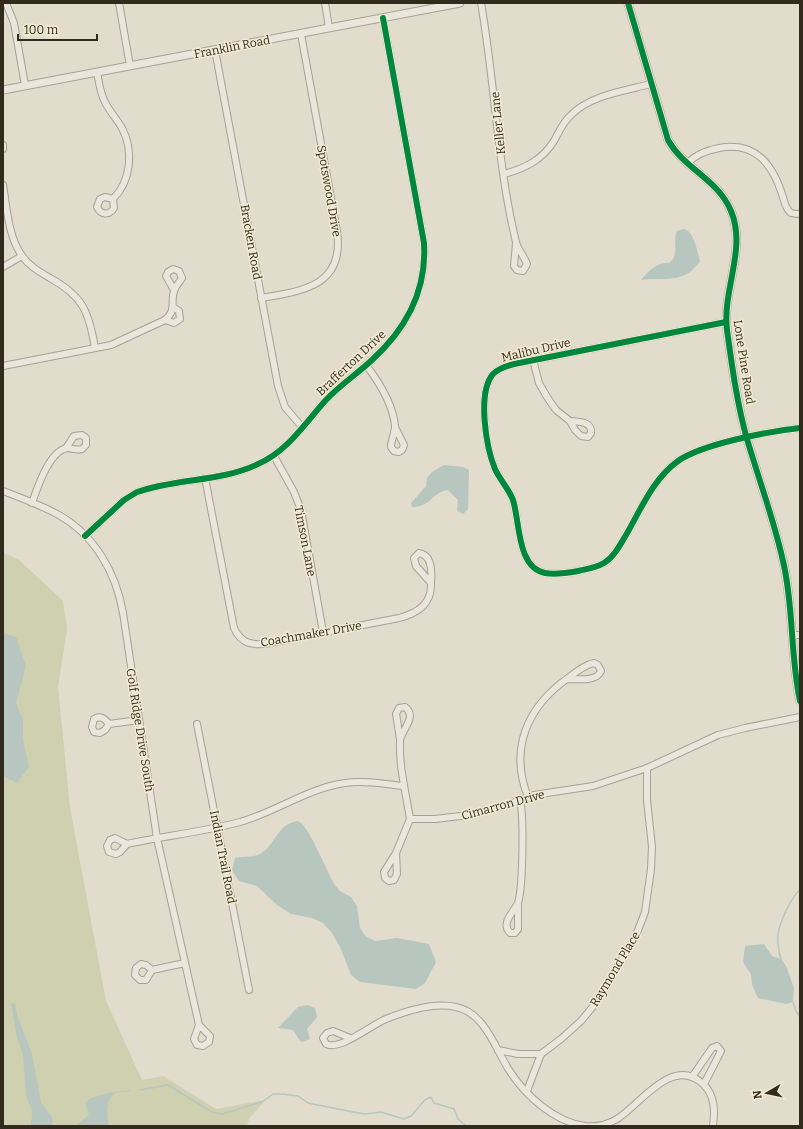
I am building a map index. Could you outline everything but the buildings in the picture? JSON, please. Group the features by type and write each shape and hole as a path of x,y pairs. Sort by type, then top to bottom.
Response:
{"street":[{"path":"6,3 14,23 26,85"},
{"path":"119,3 130,66"},
{"path":"325,3 329,28"},
{"name":"Franklin Road","path":"3,90 460,3"},
{"name":"Keller Lane","path":"481,3 492,70 504,174 516,243"},
{"name":"Lone Pine Road","path":"628,3 650,84 668,140 680,158 706,178 718,190 728,204 734,220 736,241 726,300 726,322 734,377 747,438 784,561 789,593 795,672 800,701"},
{"name":"Brafferton Drive","path":"85,536 131,494 143,490 246,469 274,456 291,441 331,395 366,365 394,338 409,316 419,289 424,260 422,225 383,18"},
{"name":"Spotswood Drive","path":"261,298 300,291 317,284 329,274 338,254 336,227 301,34"},
{"name":"Bracken Road","path":"215,50 281,397 290,414 302,427"},
{"path":"97,72 102,96 123,129 128,144 128,174 121,190 113,199"},
{"path":"504,174 525,167 539,159 549,148 568,118 586,104 650,84"},
{"path":"687,164 696,155 710,150 734,146 747,148 757,154 769,167 778,184 787,210 791,213 800,214"},
{"path":"3,185 14,240 22,256 33,267 66,287 79,299 88,316 95,348"},
{"path":"3,267 22,256"},
{"path":"3,366 118,342 165,320 170,315 173,307 174,290"},
{"path":"165,320 174,323 180,319 179,311 173,307"},
{"name":"Malibu Drive","path":"726,322 504,367 493,374 487,390 485,419 492,461 513,500 524,554 529,564 539,572 554,574 567,573 604,563 615,553 650,493 669,469 685,457 700,450 747,438"},
{"path":"533,360 539,383 547,397 556,410 570,421"},
{"path":"366,365 383,391 395,428"},
{"path":"747,438 800,428"},
{"path":"32,503 47,467 57,455 66,448"},
{"name":"Timson Lane","path":"274,456 294,492 301,510 323,632"},
{"name":"Coachmaker Drive","path":"205,478 233,622 240,638 248,643 257,644 413,614 427,603 430,592 430,582"},
{"name":"Golf Ridge Drive South","path":"3,491 65,518 85,536 104,558 118,589 157,838 199,1025"},
{"path":"792,635 800,635"},
{"path":"528,797 521,771 521,755 524,735 534,713 541,701 550,691 567,679 591,664 597,664 601,671 598,676 592,678 567,679"},
{"name":"Cimarron Drive","path":"410,818 435,819 468,816 541,793 585,788 647,768 718,735 800,717"},
{"path":"109,724 139,720"},
{"name":"Indian Trail Road","path":"197,724 249,990"},
{"path":"396,853 410,818 403,786 400,739"},
{"name":"Raymond Place","path":"541,1054 570,1032 589,1012 632,943 640,926 649,891 652,858 652,834 647,800 647,768"},
{"path":"127,844 217,827 255,817 316,791 338,784 364,782 403,786"},
{"path":"518,903 522,849 522,813 520,800"},
{"path":"152,970 185,963"},
{"path":"350,1038 393,1017 427,1008 450,1006 466,1010 478,1020 490,1034 514,1076 545,1108 561,1118 578,1124 596,1126 617,1119 662,1082 674,1077 692,1077 704,1084 711,1094 714,1104 713,1126"},
{"path":"692,1077 712,1048 717,1046 720,1050 720,1055 704,1084"},
{"path":"498,1050 518,1054 541,1054 527,1091"}],"green space":[{"path":"3,553 18,559 63,601 67,629 58,687 70,808 106,1001 142,1080 163,1076 216,1109 265,1100 249,1119 247,1126 3,1126"}],"shaded area":[{"path":"684,229 693,237 700,261 695,268 678,278 641,280 657,265 669,263 672,260 675,253 677,231"},
{"path":"444,465 463,467 469,470 468,509 463,514 457,511 458,500 448,490 439,493 423,505 412,507 411,503 426,486 427,478 432,472"},
{"path":"3,633 16,637 26,666 16,703 23,720 23,740 29,767 17,783 3,776"},
{"path":"297,821 312,839 335,885 340,891 351,897 357,906 360,928 365,936 375,941 397,938 429,944 436,962 425,983 416,989 360,982 351,975 340,947 332,933 323,923 312,918 291,914 277,905 257,886 239,881 232,870 235,858 260,854 266,850 284,827"},
{"path":"764,944 772,956 781,959 786,966 794,988 793,1002 786,1004 758,998 752,985 751,974 743,962 745,946"},
{"path":"11,1003 15,1004 17,1015 32,1054 41,1103 52,1117 53,1126 31,1126 32,1110 26,1096 23,1055 17,1038"},
{"path":"307,1005 315,1008 317,1017 307,1029 310,1039 303,1042 300,1041 293,1030 278,1028 298,1007"},
{"path":"131,1090 112,1095 108,1103 107,1113 109,1126 75,1126 89,1115 85,1103 89,1100 106,1094"}],"waterway":[{"path":"781,960 778,940 779,929 783,917 800,890"},
{"path":"793,1002 800,1017"},
{"path":"140,1090 168,1085 212,1112 222,1114 262,1102 273,1094 283,1094 298,1096 308,1103 365,1114 381,1112 404,1119 411,1116 425,1100 431,1097 434,1103 454,1109 458,1119 466,1126"}],"cycle path":[{"path":"628,3 668,140 683,159 718,190 731,211 735,225 735,255 726,315 727,330 743,426 783,561 789,596 795,666 800,701"},
{"path":"85,536 124,500 137,492 167,484 214,477 244,470 258,464 278,452 295,436 331,395 384,348 404,322 412,308 422,277 424,243 383,18"},
{"path":"726,322 505,366 493,374 488,383 485,394 484,407 486,434 495,469 513,500 521,543 524,554 529,563 536,569 545,573 553,574 578,571 601,565 611,558 661,476 678,461 703,449 737,439 800,428"}]}
